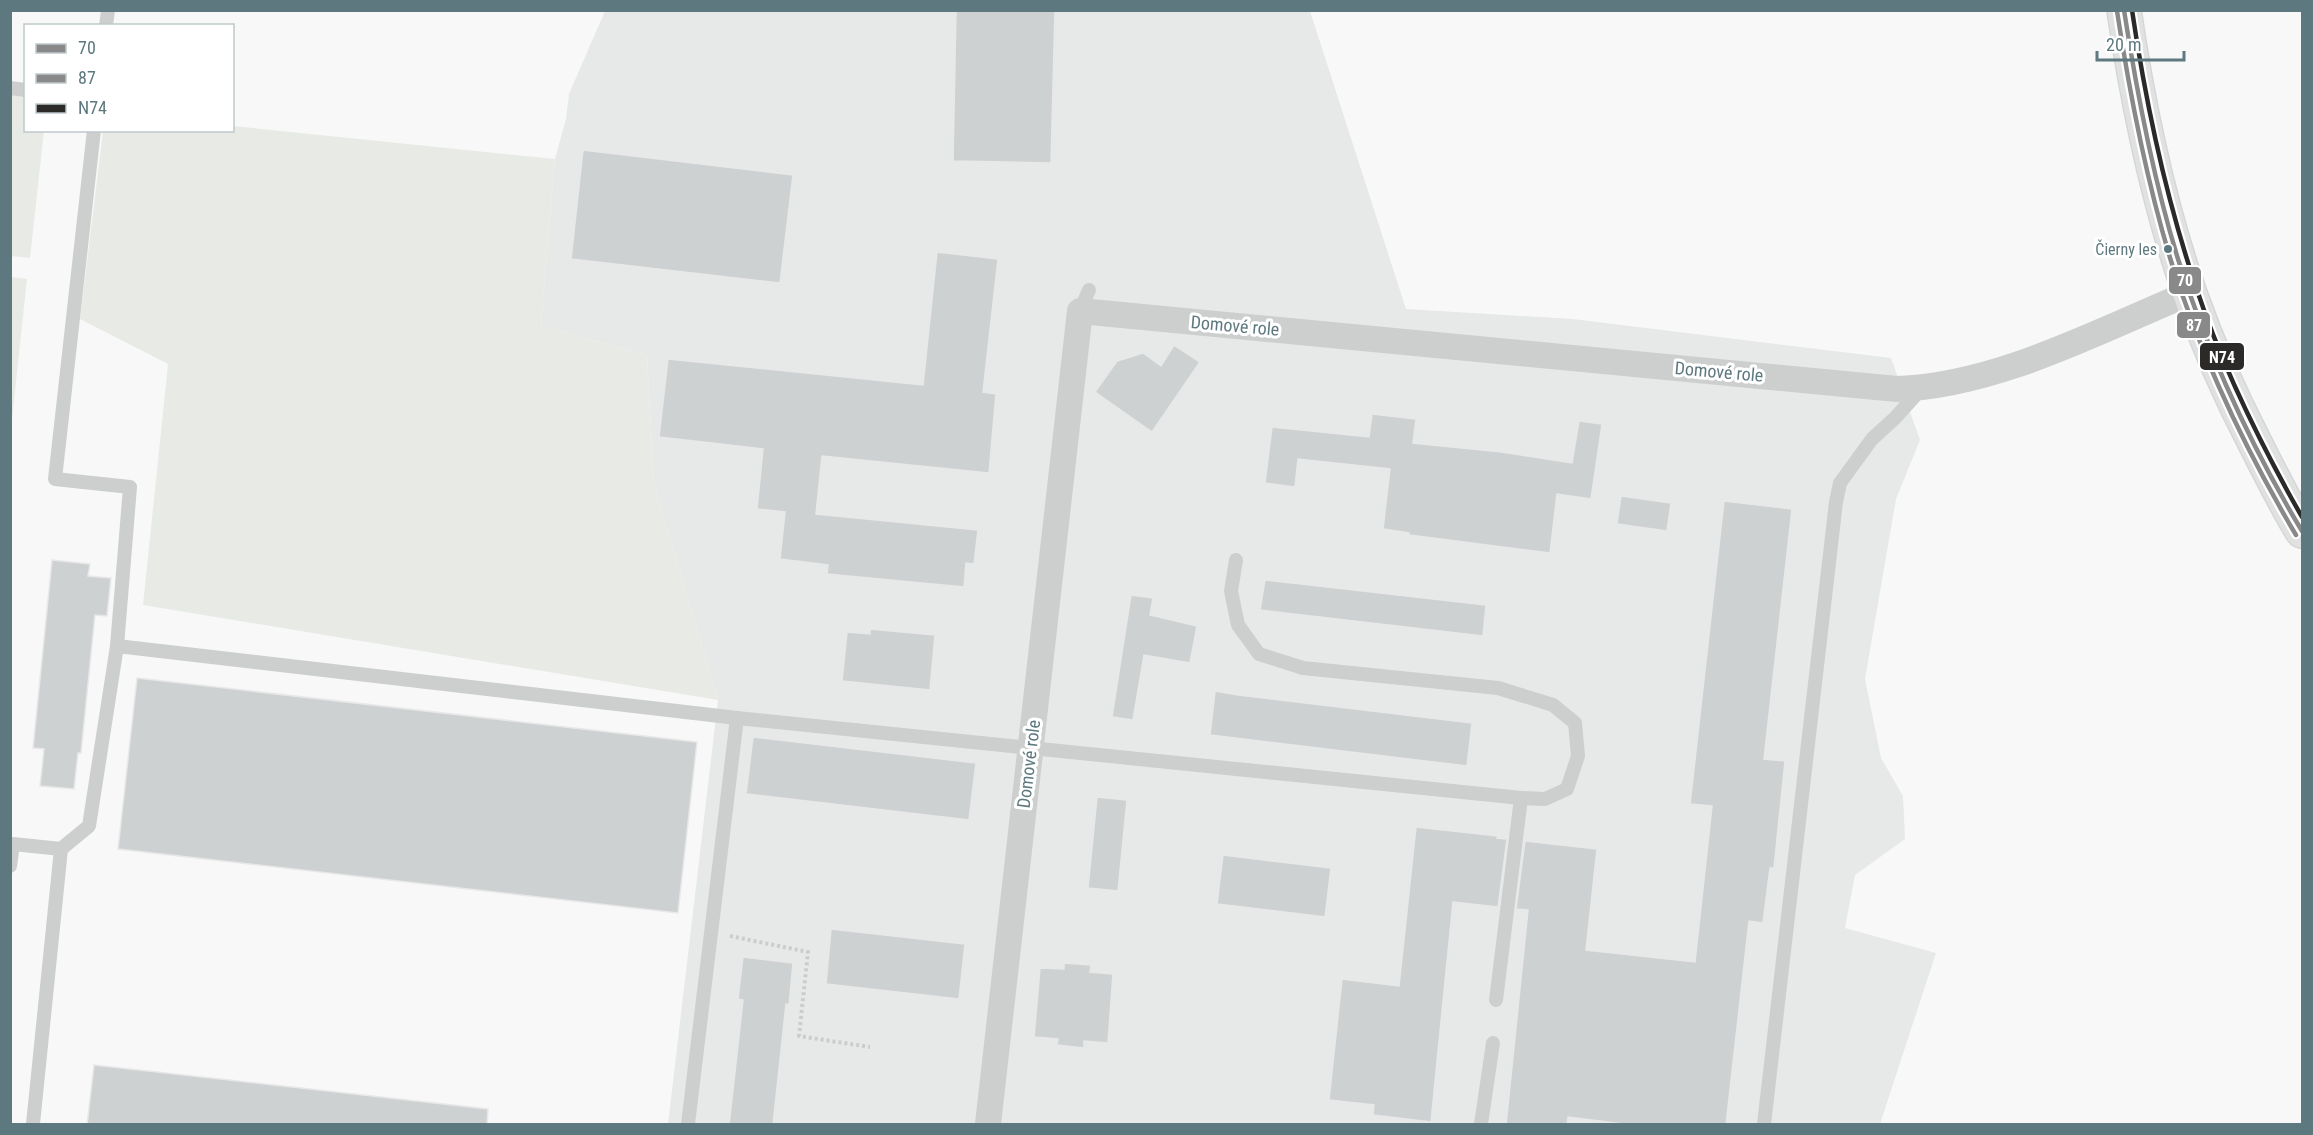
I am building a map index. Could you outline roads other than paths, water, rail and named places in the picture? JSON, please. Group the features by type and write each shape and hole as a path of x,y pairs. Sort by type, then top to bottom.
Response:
{"main road":[{"path":"2124,10 2150,152 2190,294 2226,386 2302,531"}],"street":[{"name":"Domové role","path":"988,1125 1030,748 1085,301 1885,388 1922,388 1986,375 2059,348 2190,294"}],"lane":[{"path":"33,1125 61,849 89,826 117,646 130,487 55,479 94,132"},
{"path":"1764,1125 1840,483 1872,439 1922,388"},
{"path":"117,646 738,718 1521,798 1545,799 1567,789 1578,756 1575,723 1553,705 1498,687 1303,668 1259,654 1238,625 1231,591 1236,560"},
{"path":"688,1125 738,718"},
{"path":"1496,1000 1521,798"},
{"path":"10,866 13,844 61,849"},
{"path":"1481,1125 1493,1043"}],"place":[{"name":"Čierny les","path":"2168,249"}]}
